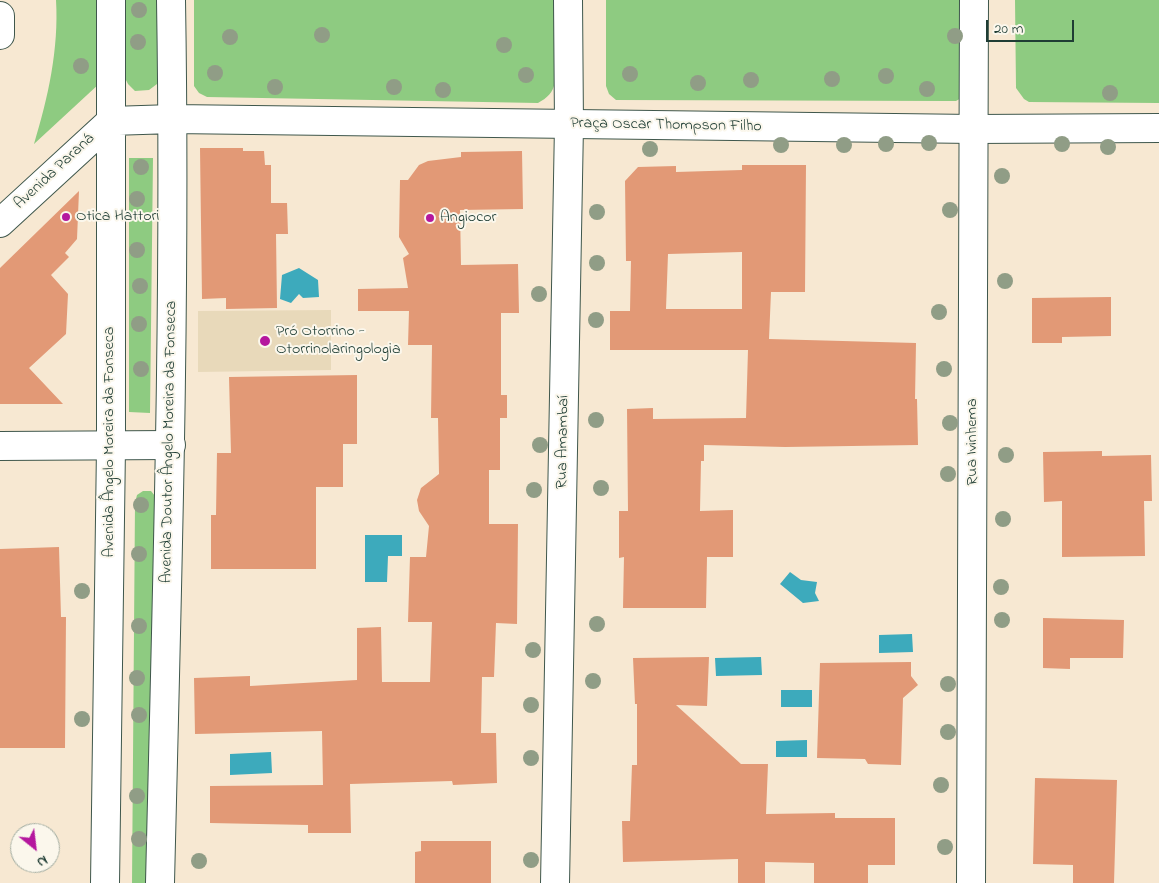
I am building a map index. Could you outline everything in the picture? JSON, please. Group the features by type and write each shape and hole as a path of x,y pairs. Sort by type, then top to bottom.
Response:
{"street":[{"name":"Avenida Ângelo Moreira da Fonseca","path":"105,883 111,446 111,0"},
{"name":"Avenida Doutor Ângelo Moreira da Fonseca","path":"160,883 171,445 173,119 171,0"},
{"name":"Rua Amambaí","path":"555,883 569,125 568,0"},
{"name":"Rua Ivinhema","path":"971,883 974,0"},
{"path":"0,16 0,35"},
{"name":"Praça Oscar Thompson Filho","path":"111,121 173,119 974,129 1159,128"},
{"name":"Avenida Paraná","path":"0,223 111,121"},
{"path":"0,446 171,445"}],"shaded area":[{"name":"Pró Otorrino - Otorrinolaringologia","path":"331,310 331,370 198,372 198,311"}],"green space":[{"path":"56,0 99,0 100,83 34,144 44,109 54,55"},
{"path":"125,0 157,0 157,84 149,90 135,91 125,78"},
{"path":"194,0 557,0 555,82 549,95 538,103 207,97 199,93 194,86"},
{"path":"606,0 971,0 963,97 956,101 616,100 609,94 606,86"},
{"path":"1015,0 1159,0 1159,103 1029,102 1024,99 1016,88"},
{"path":"129,158 153,158 150,413 129,412"},
{"path":"143,491 151,491 155,496 152,883 132,883 135,503 137,495"}],"water":[{"path":"299,268 318,280 319,297 303,298 299,294 291,303 280,299 282,275"},
{"path":"365,535 402,535 402,556 388,556 387,582 365,582"},
{"path":"790,572 801,580 817,582 815,593 819,601 803,603 780,584"},
{"path":"912,634 913,652 879,653 879,635"},
{"path":"761,657 762,675 716,676 715,658"},
{"path":"781,690 812,690 812,707 781,707"},
{"path":"807,740 807,757 776,757 776,741"},
{"path":"271,752 272,773 230,775 230,754"}],"building":[{"path":"200,148 243,148 243,151 264,151 265,165 271,165 271,203 287,203 288,234 276,234 277,308 226,309 226,298 202,299"},
{"path":"522,151 523,209 460,210 461,265 518,264 519,313 501,313 501,395 507,395 507,418 500,418 500,470 489,470 489,524 518,524 517,624 496,623 494,677 482,677 481,733 496,733 497,783 453,785 452,781 350,784 351,833 308,833 308,825 210,823 210,786 323,785 322,731 195,734 194,678 250,676 250,686 357,680 357,628 381,627 382,682 430,682 432,622 408,622 410,557 426,557 429,526 419,511 417,500 421,488 439,474 438,418 431,418 432,345 408,345 409,311 358,311 358,289 408,288 403,258 409,254 399,237 400,180 408,180 419,165 428,161 461,157 461,152"},
{"path":"742,165 806,165 805,292 771,292 769,339 916,343 915,399 917,399 918,445 785,447 704,445 704,461 701,461 700,511 733,510 733,557 707,557 706,608 623,608 624,557 619,558 619,511 628,511 627,409 653,408 653,419 746,418 748,350 610,350 610,311 630,311 631,261 626,261 625,181 638,167 676,166 676,172 742,170","holes":["742,252 742,309 666,309 668,254"]},
{"path":"79,191 77,239 65,253 69,257 51,275 68,294 66,334 29,368 63,404 0,404 0,268"},
{"path":"1111,297 1111,336 1062,337 1062,343 1032,343 1032,298"},
{"path":"357,375 357,444 343,444 343,487 316,487 316,569 211,569 211,515 216,515 217,453 231,453 229,377"},
{"path":"1102,451 1102,456 1151,455 1152,501 1144,501 1145,556 1062,557 1062,501 1044,502 1043,452"},
{"path":"59,547 61,617 66,617 65,748 0,748 0,549"},
{"path":"1043,618 1124,620 1123,658 1070,658 1070,669 1043,668"},
{"path":"709,657 707,706 676,705 741,764 768,764 766,814 835,813 835,818 895,818 895,865 868,865 868,883 814,883 814,863 765,862 765,883 738,883 738,859 623,862 622,821 630,821 632,765 637,765 637,704 635,704 633,658"},
{"path":"911,662 911,676 918,685 903,698 901,765 868,764 865,759 817,758 820,663"},
{"path":"1035,778 1117,780 1114,883 1073,883 1073,865 1033,864"},
{"path":"421,841 491,841 491,883 415,883 415,852 421,851"}],"place":[{"name":"Otica Hattori","path":"66,217"},
{"name":"Angiocor","path":"430,218"},
{"name":"Pró Otorrino - Otorrinolaringologia","path":"265,341"}]}
